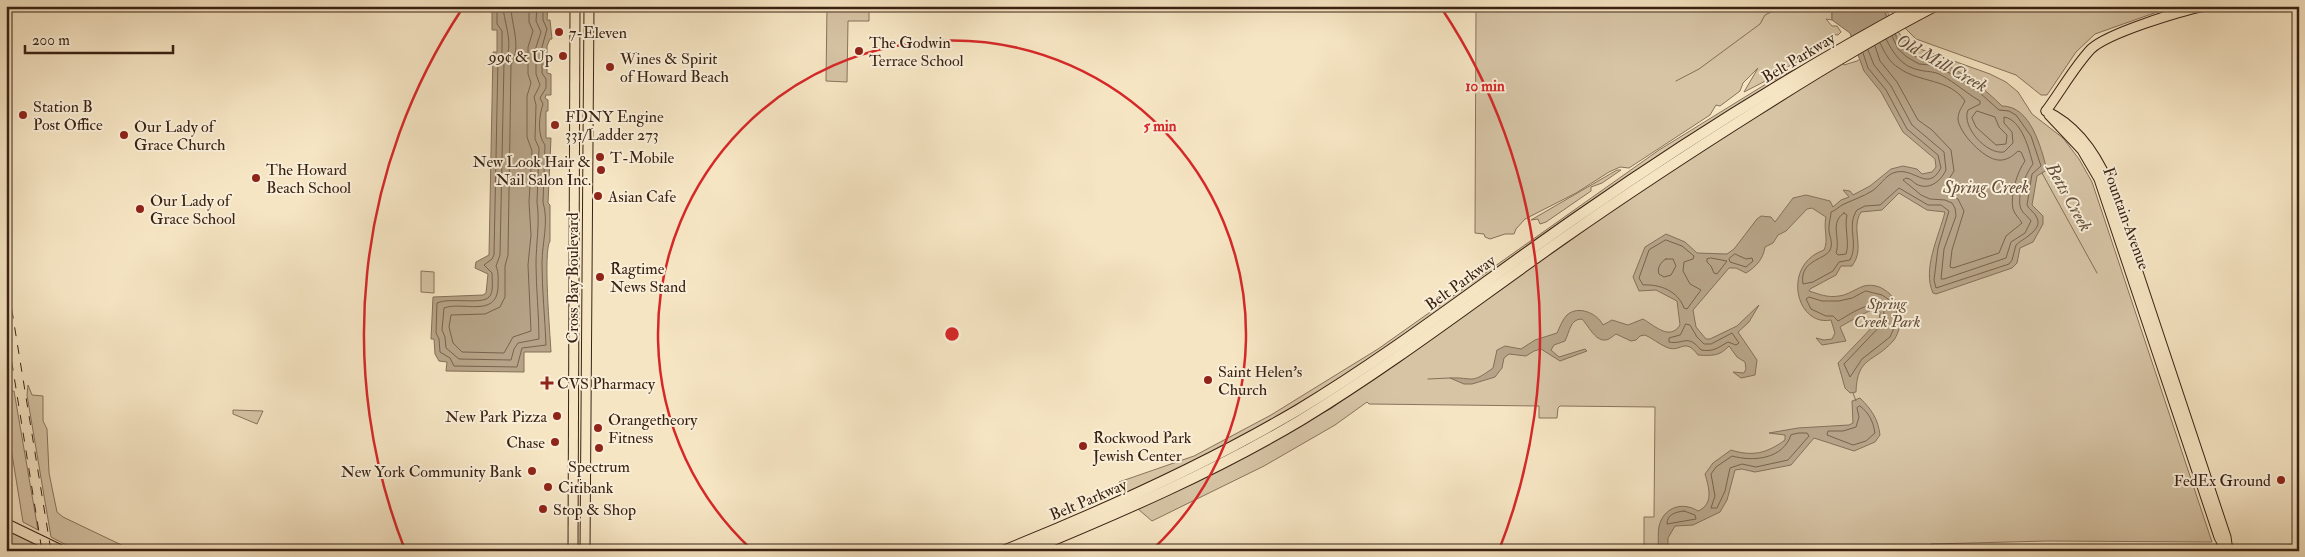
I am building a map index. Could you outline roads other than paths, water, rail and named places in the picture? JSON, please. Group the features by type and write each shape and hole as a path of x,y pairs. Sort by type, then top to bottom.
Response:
{"highway":[{"name":"Belt Parkway","path":"1027,551 1130,502 1225,462 1344,393 1628,194 1827,62 1913,12 1935,6"},
{"name":"Belt Parkway","path":"1003,551 1100,516"},
{"path":"6,517 45,542"},
{"path":"6,524 62,551"}],"main road":[{"name":"Cross Bay Boulevard","path":"572,551 575,6"},
{"name":"Cross Bay Boulevard","path":"584,551 588,6"},
{"name":"Fountain Avenue","path":"2203,7 2119,34 2099,43 2087,54 2046,111 2078,144 2099,179 2219,537 2227,551"},
{"path":"573,405 580,416 580,476 585,482"},
{"path":"2246,551 2299,550"}],"water":[{"path":"492,6 548,6 547,20 550,20 552,39 550,39 547,46 547,73 551,74 551,95 546,95 545,98 548,100 546,138 551,138 548,203 550,205 550,241 547,276 551,352 524,352 524,372 446,371 447,362 439,361 435,354 434,339 431,339 433,297 483,295 486,293 488,274 475,268 476,262 489,255 493,52 497,52 497,30 492,30"},
{"name":"Spring Creek","path":"1832,6 1882,6 1897,38 1909,53 1916,57 1939,62 1956,70 2002,106 2012,108 2027,120 2038,140 2047,170 2037,176 2032,205 2043,216 2043,224 2033,242 2020,248 2017,263 2012,268 1936,294 1933,293 1929,274 1930,263 1945,212 1927,210 1899,193 1882,210 1861,212 1857,225 1858,252 1852,266 1841,266 1836,275 1809,291 1835,296 1864,286 1878,287 1885,290 1895,300 1902,313 1903,320 1893,341 1863,366 1857,380 1856,392 1850,393 1845,388 1838,363 1879,320 1880,312 1872,310 1840,327 1846,341 1822,345 1816,338 1832,339 1835,333 1831,320 1819,320 1809,314 1802,305 1798,293 1798,281 1802,268 1811,258 1824,250 1825,246 1826,217 1812,208 1807,209 1786,231 1778,235 1773,243 1765,247 1761,259 1746,273 1736,268 1729,268 1693,310 1696,327 1706,339 1710,339 1737,326 1759,305 1749,322 1738,332 1757,360 1755,375 1741,378 1733,372 1744,373 1746,369 1745,362 1737,357 1729,346 1719,354 1698,355 1689,347 1671,349 1645,335 1631,341 1616,334 1608,339 1601,340 1582,319 1573,323 1565,341 1554,345 1551,350 1559,357 1585,349 1587,351 1560,361 1541,349 1526,356 1509,354 1504,358 1502,368 1495,377 1472,384 1464,384 1450,378 1472,379 1480,377 1493,368 1497,350 1505,346 1521,349 1535,340 1557,333 1562,321 1571,312 1582,311 1592,314 1603,325 1612,320 1628,325 1643,319 1662,331 1672,332 1676,330 1680,325 1677,301 1656,290 1639,291 1633,277 1645,247 1666,234 1685,242 1697,253 1727,254 1734,249 1757,219 1761,216 1771,217 1775,222 1793,198 1806,195 1830,201 1833,207 1841,200 1849,197 1843,190 1850,191 1853,195 1870,186 1891,169 1903,166 1917,169 1922,174 1932,172 1936,167 1935,159 1903,132 1881,92 1864,71 1850,33 1832,20"},
{"path":"1860,398 1871,411 1878,424 1880,435 1875,442 1854,451 1814,438 1791,465 1755,472 1742,469 1735,470 1727,500 1720,512 1693,525 1675,526 1668,538 1668,551 1658,551 1659,526 1666,513 1671,509 1681,506 1698,511 1706,504 1709,495 1705,474 1713,463 1731,450 1746,453 1766,451 1785,440 1785,435 1769,433 1798,428 1849,425 1853,423 1852,401"}],"waterway":[{"path":"1676,81 1699,69 1760,24 1765,15 1783,6"},
{"name":"Betts Creek","path":"2042,173 2097,273"},
{"path":"1428,379 1450,378"},
{"name":"Spring Creek","path":"1853,393 1856,401"}],"railway":[{"path":"6,274 51,551"},
{"path":"6,326 42,551"}],"place":[{"name":"7-Eleven","path":"559,32"},
{"name":"The Godwin Terrace School","path":"859,51"},
{"name":"99¢ & Up","path":"563,56"},
{"name":"Wines & Spirit of Howard Beach","path":"610,67"},
{"name":"Station B Post Office","path":"23,115"},
{"name":"FDNY Engine 331/Ladder 273","path":"555,125"},
{"name":"Our Lady of Grace Church","path":"124,135"},
{"name":"T-Mobile","path":"600,157"},
{"name":"New Look Hair & Nail Salon Inc.","path":"601,170"},
{"name":"The Howard Beach School","path":"256,178"},
{"name":"Asian Cafe","path":"598,196"},
{"name":"Our Lady of Grace School","path":"140,209"},
{"name":"Ragtime News Stand","path":"600,277"},
{"name":"Saint Helen's Church","path":"1208,380"},
{"name":"CVS Pharmacy","path":"547,383"},
{"name":"New Park Pizza","path":"557,416"},
{"name":"Orangetheory Fitness","path":"598,428"},
{"name":"Chase","path":"555,442"},
{"name":"Rockwood Park Jewish Center","path":"1083,446"},
{"name":"Spectrum","path":"599,448"},
{"name":"New York Community Bank","path":"532,471"},
{"name":"FedEx Ground","path":"2281,480"},
{"name":"Citibank","path":"548,487"},
{"name":"Stop & Shop","path":"543,509"}],"water label":[{"name":"Old Mill Creek","path":"1942,63"}],"park label":[{"name":"Spring Creek Park","path":"1887,312"}]}
